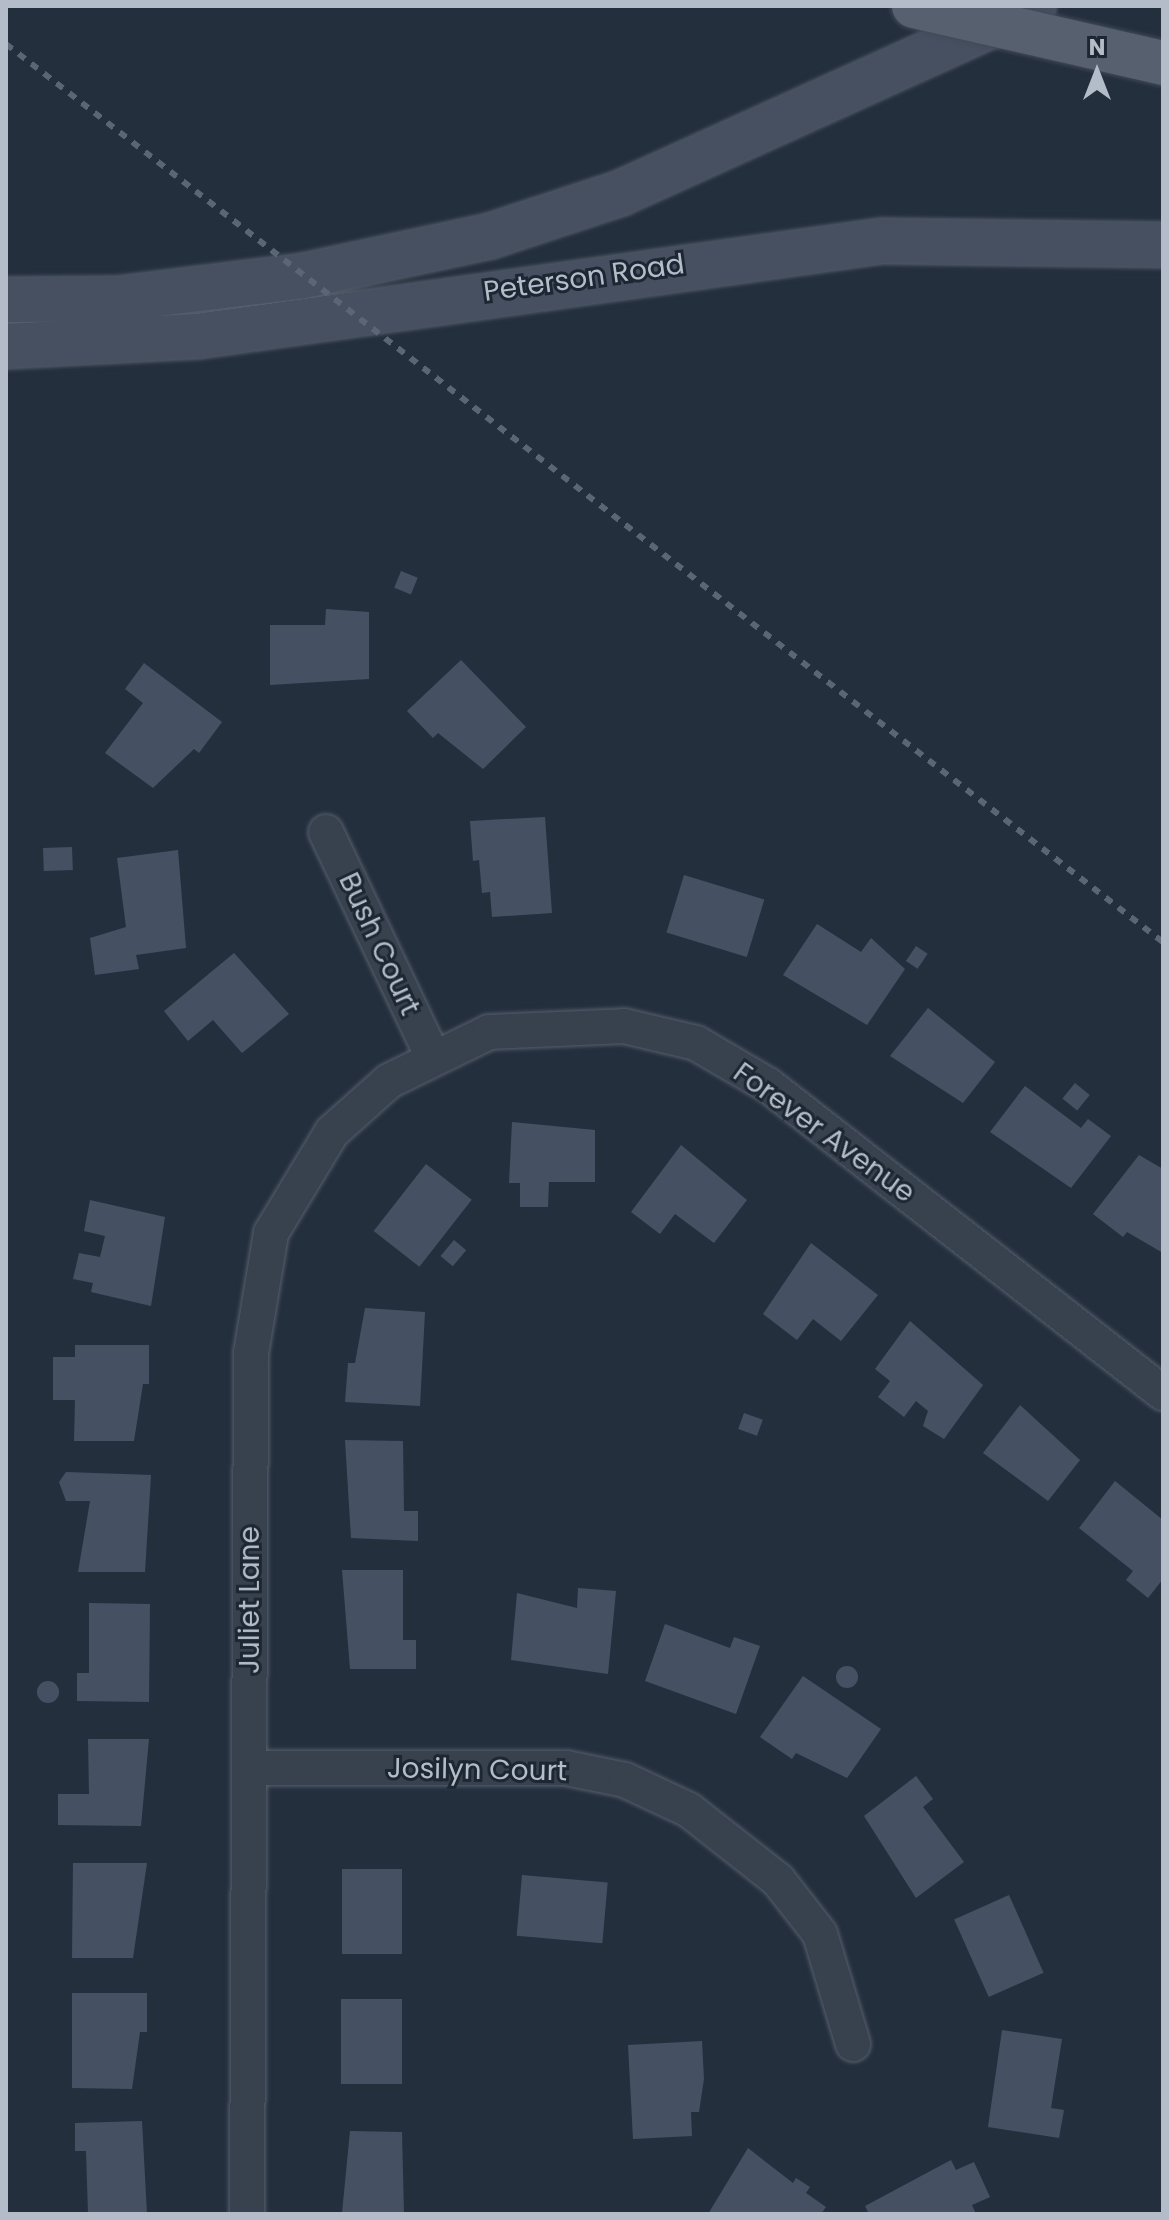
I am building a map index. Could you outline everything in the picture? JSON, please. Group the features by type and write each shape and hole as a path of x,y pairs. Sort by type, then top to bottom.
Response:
{"main road":[{"path":"914,6 1163,63"},
{"name":"Peterson Road","path":"6,300 117,299 304,276 490,236 621,193 1034,6"},
{"name":"Peterson Road","path":"6,346 198,336 882,241 1163,245"}],"street":[{"name":"Bush Court","path":"326,832 433,1057"},
{"name":"Forever Avenue","path":"433,1057 489,1032 539,1026 624,1026 696,1043 768,1085 1163,1393"},
{"name":"Juliet Lane","path":"247,2214 251,1353 271,1233 332,1132 389,1081 433,1057"},
{"name":"Josilyn Court","path":"249,1768 566,1768 625,1780 689,1810 778,1880 820,1934 853,2044"}],"building":[{"path":"401,571 418,578 411,594 394,588"},
{"path":"326,609 369,612 369,679 270,685 270,625 325,625"},
{"path":"461,660 526,727 483,769 438,733 433,738 407,711"},
{"path":"144,663 222,722 199,753 194,749 153,788 105,753 143,703 125,689"},
{"path":"545,817 552,913 492,917 490,892 482,893 479,860 473,861 470,821"},
{"path":"72,847 73,870 44,871 43,848"},
{"path":"178,850 186,948 136,955 139,969 95,975 90,938 126,927 117,858"},
{"path":"684,875 764,900 747,957 666,932"},
{"path":"817,924 861,952 871,938 905,969 867,1025 783,975"},
{"path":"916,946 928,954 918,969 906,961"},
{"path":"234,953 289,1014 242,1053 213,1020 188,1041 164,1011"},
{"path":"928,1008 995,1062 963,1103 890,1056"},
{"path":"1075,1083 1090,1095 1077,1111 1062,1099"},
{"path":"1025,1086 1081,1128 1088,1119 1111,1136 1071,1188 990,1132"},
{"path":"512,1122 595,1130 595,1182 549,1182 548,1207 520,1207 520,1183 509,1183"},
{"path":"681,1145 747,1200 714,1243 675,1214 660,1234 631,1212"},
{"path":"1139,1155 1163,1169 1163,1253 1127,1232 1123,1237 1093,1214"},
{"path":"426,1164 472,1200 419,1267 374,1231"},
{"path":"90,1200 165,1217 151,1306 91,1292 93,1283 73,1279 79,1253 100,1257 105,1236 84,1231"},
{"path":"454,1240 466,1250 453,1266 441,1256"},
{"path":"811,1243 878,1295 841,1341 813,1319 797,1340 763,1314"},
{"path":"365,1308 425,1312 420,1406 345,1402 348,1363 355,1363"},
{"path":"910,1321 983,1385 944,1439 923,1426 928,1411 916,1401 904,1417 878,1397 890,1381 875,1369"},
{"path":"75,1345 149,1345 149,1384 143,1384 134,1441 74,1441 75,1400 53,1400 53,1357 75,1357"},
{"path":"1020,1405 1080,1460 1048,1501 983,1453"},
{"path":"744,1413 763,1420 757,1436 738,1429"},
{"path":"345,1440 403,1441 404,1511 418,1511 418,1541 351,1538"},
{"path":"66,1472 151,1475 145,1572 78,1572 90,1501 66,1501 59,1482"},
{"path":"1115,1481 1163,1520 1163,1579 1148,1598 1126,1580 1133,1571 1079,1528"},
{"path":"342,1570 403,1570 403,1640 416,1640 416,1669 350,1669"},
{"path":"578,1588 616,1591 608,1674 511,1660 517,1593 577,1608"},
{"path":"89,1603 150,1604 149,1702 77,1701 77,1673 89,1673"},
{"path":"665,1624 730,1648 734,1637 760,1646 736,1714 645,1681"},
{"path":"847,1666 855,1669 858,1677 855,1685 847,1688 839,1685 836,1677 839,1669"},
{"path":"803,1676 881,1729 847,1778 796,1753 792,1759 760,1737"},
{"path":"48,1681 56,1684 59,1692 56,1700 48,1703 40,1700 37,1692 40,1684"},
{"path":"88,1739 149,1739 141,1826 58,1825 58,1794 89,1794"},
{"path":"916,1776 933,1799 923,1807 964,1862 916,1898 864,1816"},
{"path":"73,1863 147,1863 133,1958 72,1958"},
{"path":"342,1869 402,1869 402,1954 342,1954"},
{"path":"522,1875 608,1882 602,1943 517,1936"},
{"path":"1009,1895 1044,1973 989,1997 954,1919"},
{"path":"72,1993 147,1993 147,2032 140,2032 132,2089 72,2088"},
{"path":"341,1999 402,1999 402,2084 341,2084"},
{"path":"1002,2030 1062,2039 1051,2108 1064,2110 1059,2138 988,2127"},
{"path":"702,2041 704,2079 699,2112 691,2112 692,2136 633,2139 628,2045"},
{"path":"142,2121 147,2214 88,2214 86,2151 75,2151 75,2123"},
{"path":"350,2131 402,2132 404,2214 342,2213"},
{"path":"748,2148 793,2183 796,2178 810,2187 806,2193 826,2207 821,2214 708,2214"},
{"path":"951,2160 956,2170 974,2162 990,2197 972,2205 976,2214 869,2214 865,2206"}],"railway":[{"path":"6,44 1163,942"}]}
